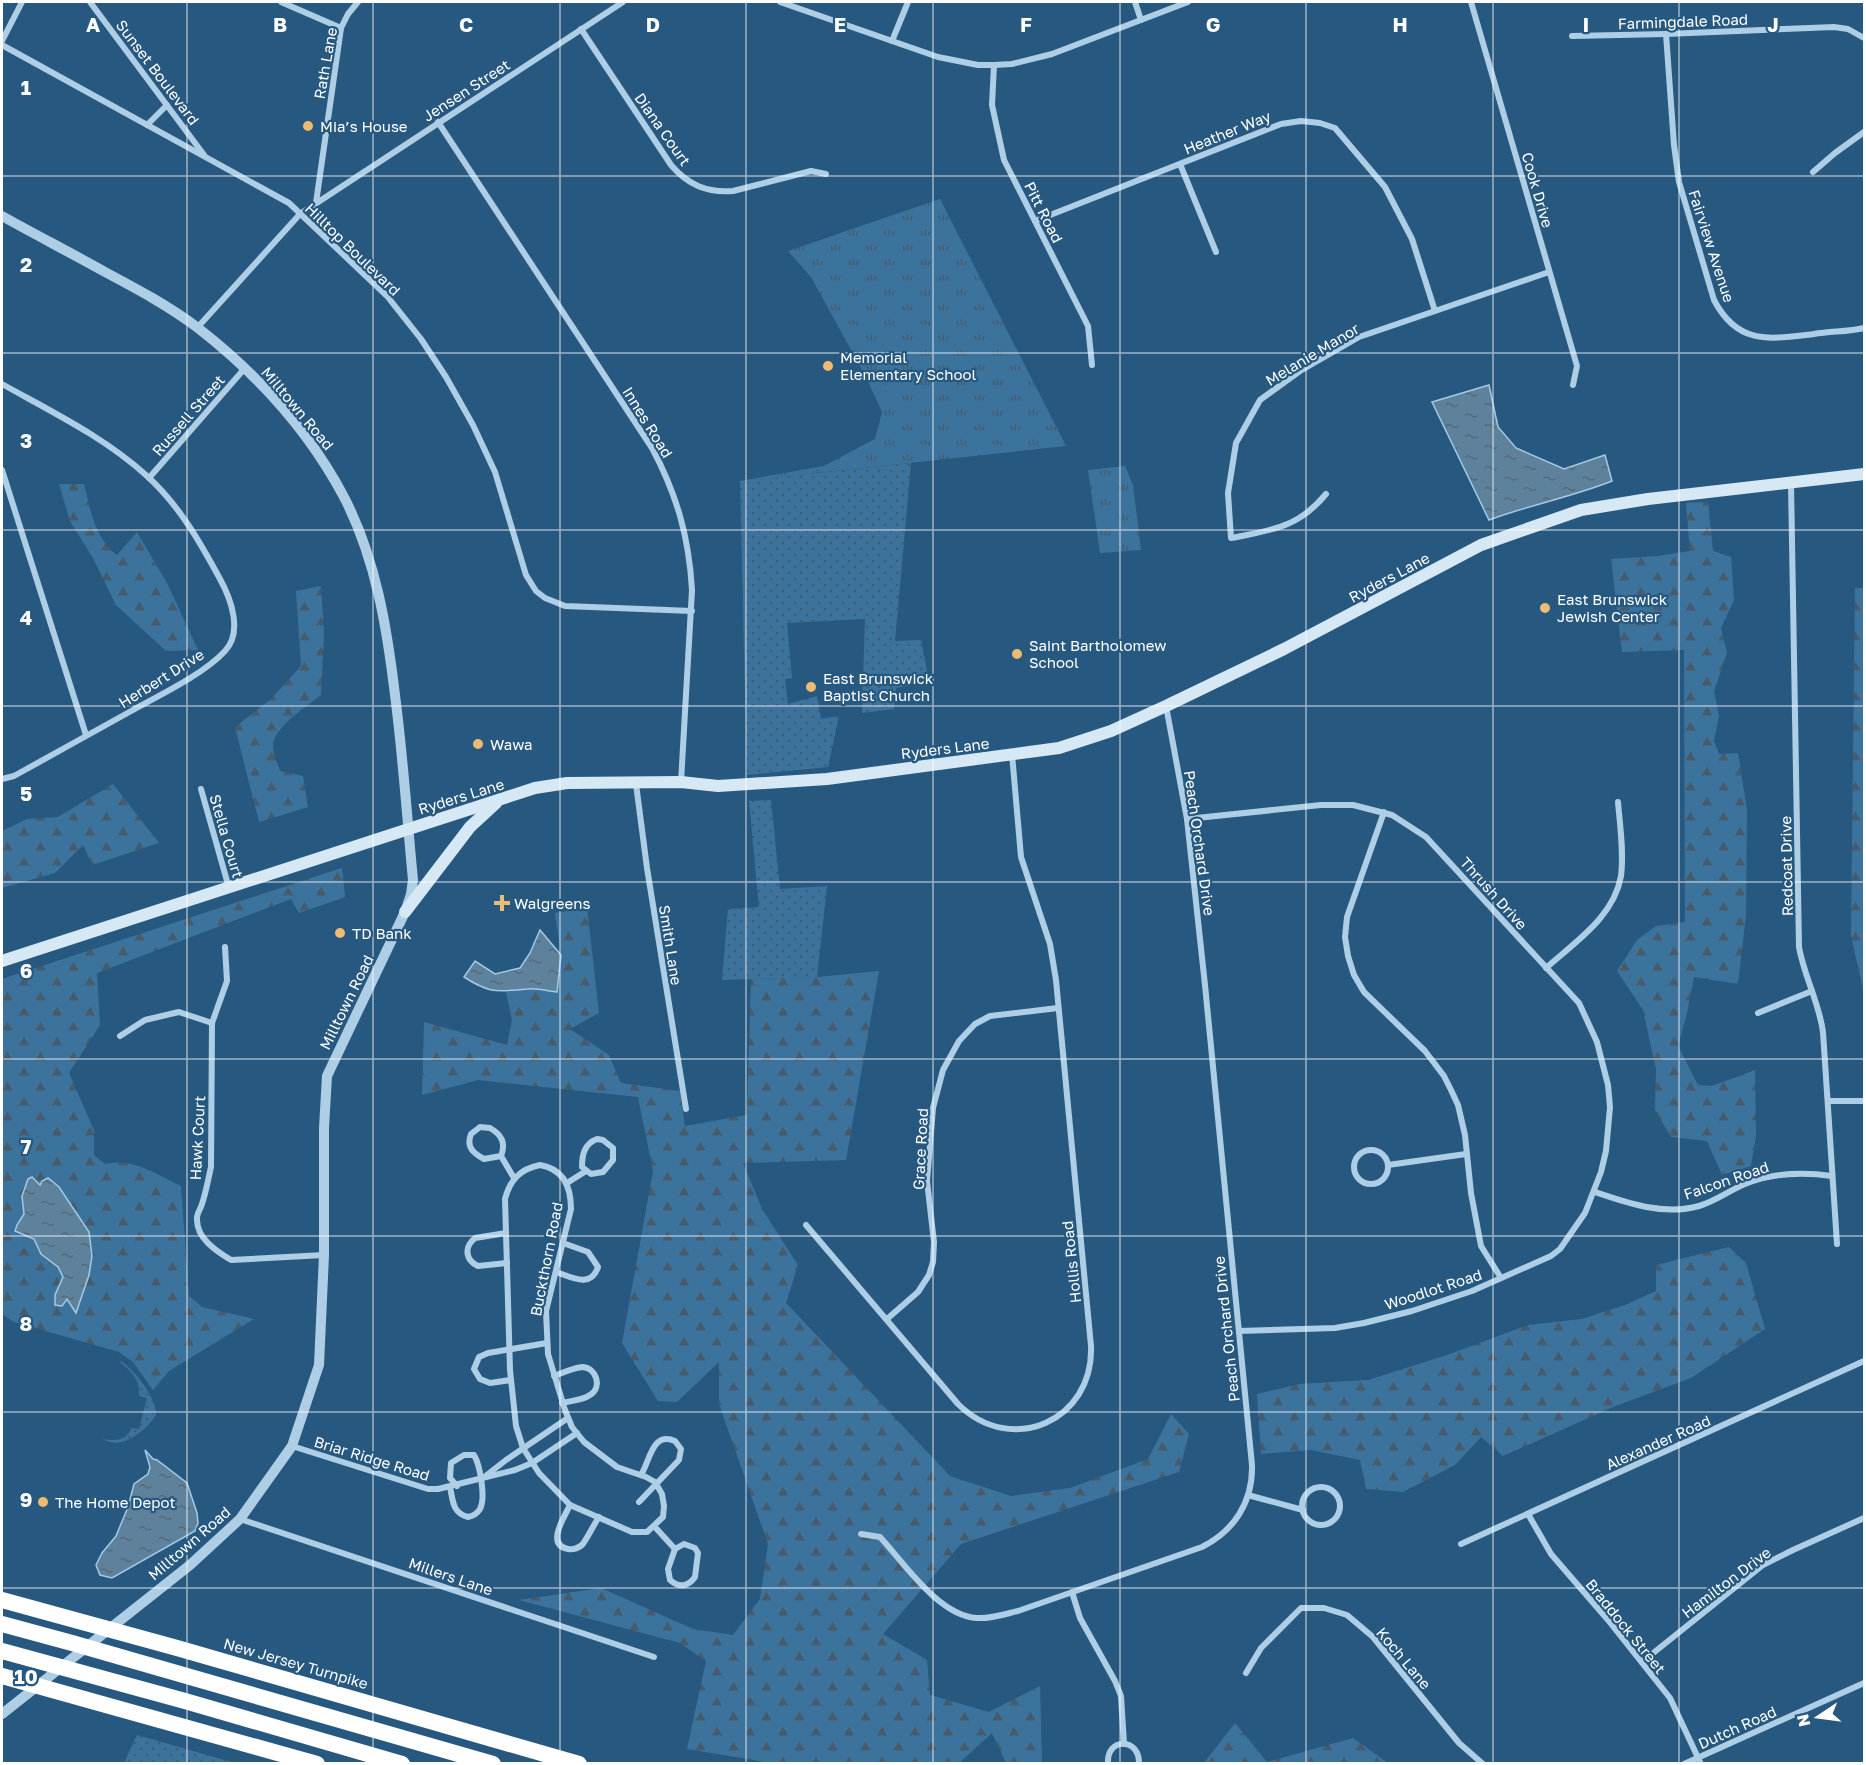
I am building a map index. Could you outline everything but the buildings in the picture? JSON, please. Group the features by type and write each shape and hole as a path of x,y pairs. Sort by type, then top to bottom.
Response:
{"highway":[{"name":"New Jersey Turnpike","path":"2,1600 579,1764"},
{"path":"2,1624 493,1764"},
{"path":"2,1651 402,1764"},
{"path":"2,1676 317,1764"}],"main road":[{"name":"Ryders Lane","path":"2,962 535,788 567,783 681,782 718,786 827,779 1059,748 1111,731 1284,650 1481,545 1581,510 1648,499 1864,474"},
{"path":"405,912 470,827 499,800"}],"street":[{"path":"2,43 22,2"},
{"name":"Sunset Boulevard","path":"90,2 206,157"},
{"path":"281,2 341,28"},
{"name":"Rath Lane","path":"316,204 341,28 348,14 358,2"},
{"name":"Jensen Street","path":"197,328 300,214 622,2"},
{"path":"780,2 938,57 994,65 1012,64 1052,54 1188,2"},
{"path":"892,41 908,2"},
{"path":"1135,2 1141,20"},
{"name":"Cook Drive","path":"1471,2 1577,366 1573,385"},
{"name":"Farmingdale Road","path":"1572,36 1834,27 1848,29 1864,38"},
{"name":"Diana Court","path":"581,29 671,165 689,183 720,192 733,191 811,171 826,174"},
{"name":"Fairview Avenue","path":"1666,34 1679,182 1718,308 1733,325 1758,338 1778,339 1864,328"},
{"name":"Hilltop Boulevard","path":"2,43 289,203 387,296 421,339 473,425 495,472 526,575 536,591 555,603 565,606 692,611"},
{"name":"Pitt Road","path":"994,65 992,105 1004,160 1088,326 1092,365"},
{"path":"147,125 167,105"},
{"name":"Heather Way","path":"1035,221 1281,124 1301,121 1320,123 1335,129 1385,187 1412,239 1435,311"},
{"name":"Innes Road","path":"438,122 652,448 665,473 685,530 690,560 692,611 681,782"},
{"path":"1813,172 1864,132"},
{"path":"1180,164 1216,252"},
{"name":"Milltown Road","path":"2,216 130,285 197,328 245,368 280,405 324,463 345,499 364,546 382,606 401,745 413,880 405,912 327,1076 324,1128 324,1255 319,1365 292,1446 240,1519 190,1565 5,1711"},
{"name":"Melanie Manor","path":"1326,494 1311,511 1279,529 1231,538 1228,493 1236,443 1260,399 1359,337 1550,272"},
{"name":"Russell Street","path":"149,477 245,368"},
{"name":"Herbert Drive","path":"2,384 96,437 149,477 186,521 226,590 233,612 234,633 226,650 165,693 14,776 2,779"},
{"path":"2,470 87,735"},
{"name":"Redcoat Drive","path":"1791,483 1800,947 1802,961 1821,1014 1837,1244"},
{"name":"Peach Orchard Drive","path":"861,1534 880,1537 934,1597 949,1608 975,1618 989,1618 1018,1611 1209,1543 1223,1534 1235,1521 1248,1495 1252,1466 1187,819 1166,706"},
{"name":"Hollis Road","path":"806,1225 958,1404 976,1419 991,1426 1022,1429 1046,1424 1066,1411 1081,1392 1090,1370 1091,1346 1059,1008 1050,944 1022,857 1012,754"},
{"name":"Smith Lane","path":"636,784 686,1109"},
{"name":"Stella Court","path":"201,789 229,889"},
{"path":"1546,968 1596,922 1608,909 1616,893 1622,868 1618,802"},
{"name":"Thrush Drive","path":"1187,819 1339,804 1384,812 1404,821 1426,837 1579,1003 1598,1042 1608,1085 1609,1129 1604,1162 1595,1192"},
{"path":"1384,812 1347,917 1345,937 1348,956 1354,975 1364,992 1425,1051 1444,1076 1455,1097 1462,1120 1471,1193 1481,1246 1501,1278"},
{"name":"Hawk Court","path":"225,947 227,981 212,1023 211,1167 197,1217 199,1229 206,1241 231,1260 324,1255"},
{"path":"1758,1013 1812,991"},
{"name":"Grace Road","path":"887,1320 918,1292 931,1269 934,1242 927,1181 933,1108 943,1070 959,1041 975,1024 990,1016 1059,1008"},
{"path":"120,1036 145,1020 179,1012 212,1023"},
{"path":"1828,1101 1864,1101"},
{"path":"501,1156 484,1159 475,1154 469,1144 471,1134 476,1129 485,1126 495,1131 503,1140 504,1147 501,1156 514,1178"},
{"path":"597,1140 609,1143 614,1154 610,1164 603,1172 597,1174 591,1174 586,1170 582,1167 582,1161 587,1145 597,1140"},
{"path":"1368,1151 1384,1156 1388,1165 1385,1177 1377,1183 1366,1183 1360,1180 1355,1171 1356,1161 1368,1151"},
{"path":"1388,1165 1466,1154"},
{"name":"Buckthorn Road","path":"654,1526 647,1532 632,1532 570,1505 532,1463 523,1448 516,1426 511,1380 505,1199 508,1187 514,1178 532,1167 551,1168 561,1175 567,1183 571,1209 546,1311 547,1343 562,1403 577,1433 598,1454 617,1467 641,1475 656,1484"},
{"path":"567,1183 586,1170"},
{"name":"Falcon Road","path":"1595,1192 1631,1204 1680,1209 1698,1206 1764,1177 1806,1172 1833,1176"},
{"name":"Woodlot Road","path":"1239,1331 1335,1328 1364,1323 1472,1291 1551,1256 1560,1249 1585,1213 1595,1192"},
{"path":"506,1233 478,1236 470,1242 467,1252 468,1258 478,1266 507,1263"},
{"path":"556,1272 587,1281 597,1273 598,1264 588,1252 562,1243"},
{"path":"511,1380 486,1382 476,1375 474,1369 478,1357 547,1343"},
{"name":"Alexander Road","path":"1461,1544 1864,1361"},
{"path":"554,1376 583,1367 592,1371 596,1376 596,1387 589,1396 562,1403"},
{"name":"Briar Ridge Road","path":"481,1480 568,1418"},
{"name":"Briar Ridge Road","path":"292,1446 428,1489 454,1486 505,1474 532,1463 577,1433"},
{"path":"639,1502 679,1460 681,1449 675,1441 663,1438 654,1445 641,1475"},
{"path":"464,1455 474,1455 479,1464 481,1480 482,1507 474,1515 468,1517 458,1513 454,1508 454,1486 450,1478 451,1463 464,1455"},
{"path":"656,1484 662,1494 664,1506 663,1517 654,1526 675,1549"},
{"path":"1317,1488 1329,1489 1340,1502 1339,1514 1331,1523 1325,1525 1314,1524 1305,1516 1303,1510 1303,1501 1306,1496 1317,1488"},
{"path":"1248,1495 1303,1510"},
{"path":"570,1505 557,1533 559,1543 564,1547 575,1549 584,1543 599,1516"},
{"name":"Braddock Street","path":"1528,1514 1551,1554 1670,1698 1700,1760"},
{"name":"Hamilton Drive","path":"1642,1662 1763,1565 1864,1518"},
{"name":"Millers Lane","path":"240,1519 654,1657"},
{"path":"684,1544 695,1548 698,1553 695,1577 687,1585 675,1584 668,1574 675,1549 684,1544"},
{"path":"1072,1592 1080,1618 1121,1696 1124,1744"},
{"name":"Koch Lane","path":"1245,1673 1261,1648 1301,1608 1324,1608 1347,1615 1373,1637 1459,1743 1483,1764"},
{"name":"Dutch Road","path":"1684,1764 1700,1760 1864,1683"},
{"path":"1107,1764 1111,1749 1124,1744 1137,1750 1139,1764"}],"green space":[{"path":"940,199 1066,446 740,481 824,466 875,439 882,412 865,375 811,277 788,251"},
{"path":"896,357 913,389 894,399 877,367"},
{"path":"911,463 895,641 921,640 929,681 896,688 894,709 862,713 865,619 787,623 792,678 785,679 788,704 817,696 821,719 839,716 828,767 747,775 740,481"},
{"path":"1125,466 1133,485 1141,550 1100,553 1088,470"},
{"path":"59,484 84,484 98,532 103,541 117,555 137,532 167,583 198,650 166,651 116,605 93,558 70,521"},
{"path":"1708,502 1713,551 1731,557 1734,600 1721,628 1727,653 1714,691 1719,716 1714,741 1719,754 1738,753 1747,810 1746,915 1738,984 1694,977 1678,1046 1698,1085 1712,1086 1755,1070 1756,1136 1751,1166 1722,1175 1707,1141 1671,1137 1655,1110 1656,1069 1643,1010 1617,971 1637,940 1656,926 1685,922 1684,650 1622,652 1611,559 1690,551 1686,503"},
{"path":"321,586 324,632 321,695 284,725 274,740 273,747 280,771 303,776 308,807 259,822 235,727 271,699 301,666 296,591"},
{"path":"1855,588 1864,588 1864,993 1851,936"},
{"path":"113,784 159,843 92,865 83,845 55,873 2,888 2,831 27,819 58,817"},
{"path":"771,800 780,889 827,886 817,977 722,980 728,909 759,907 749,801"},
{"path":"342,868 345,897 299,913 291,899 97,973 100,1025 69,1073 94,1130 94,1155 105,1164 135,1165 181,1186 189,1296 202,1307 254,1319 169,1371 153,1390 133,1362 119,1352 14,1322 2,1314 2,979","holes":["48,1178 59,1187 73,1206 89,1275 76,1312 67,1298 55,1295 63,1277 58,1267 41,1254 34,1239 17,1225 40,1185"]},
{"path":"587,908 599,1013 570,1029 609,1055 621,1083 680,1091 685,1126 747,1115 751,979 817,977 879,971 846,1160 743,1163 762,1209 798,1265 786,1303 950,1476 1011,1496 1070,1488 1148,1459 1171,1414 1189,1434 1179,1472 961,1544 883,1634 927,1660 930,1695 989,1712 1040,1686 1042,1763 1006,1763 992,1733 958,1764 771,1763 687,1749 706,1661 680,1643 519,1600 601,1588 693,1629 733,1635 760,1599 768,1544 719,1404 719,1362 677,1402 658,1401 622,1343 653,1171 638,1097 478,1080 422,1095 424,1022 507,1045 512,1020 506,992 531,988 557,992 561,955 555,913"},
{"path":"1729,1247 1746,1263 1765,1329 1691,1378 1613,1407 1503,1456 1481,1437 1455,1465 1403,1492 1366,1489 1360,1460 1311,1450 1261,1454 1257,1394 1300,1384 1368,1380 1447,1355 1528,1325 1582,1319 1625,1305 1656,1291 1656,1265"},
{"path":"121,1361 144,1385 156,1414 150,1423 136,1435 126,1441 116,1443 102,1439 120,1439 132,1428 139,1429 147,1398 139,1396 137,1381"},
{"path":"1235,1723 1267,1762 1353,1738 1388,1763 1204,1763"},
{"path":"137,1735 235,1763 127,1763 125,1761"}],"water":[{"path":"1489,385 1498,427 1516,448 1564,469 1605,455 1612,481 1489,520 1432,402"},
{"path":"540,930 561,955 557,992 539,989 495,990 482,987 464,977 475,961 495,974 520,968 530,953"},
{"path":"32,1177 40,1185 48,1178 59,1187 89,1232 92,1256 89,1275 76,1313 67,1299 62,1306 55,1305 55,1295 63,1277 58,1267 41,1254 34,1239 15,1231 24,1214 22,1196 28,1179"},
{"path":"145,1450 153,1459 187,1483 198,1523 195,1531 112,1578 100,1575 96,1565 102,1553 116,1536 128,1507 134,1484 148,1474 150,1467"}],"place":[{"name":"Mia’s House","path":"308,126"},
{"name":"Memorial Elementary School","path":"828,366"},
{"name":"East Brunswick Jewish Center","path":"1545,608"},
{"name":"Saint Bartholomew School","path":"1017,654"},
{"name":"East Brunswick Baptist Church","path":"811,687"},
{"name":"Wawa","path":"478,744"},
{"name":"Walgreens","path":"502,903"},
{"name":"TD Bank","path":"340,933"},
{"name":"The Home Depot","path":"43,1502"}]}
